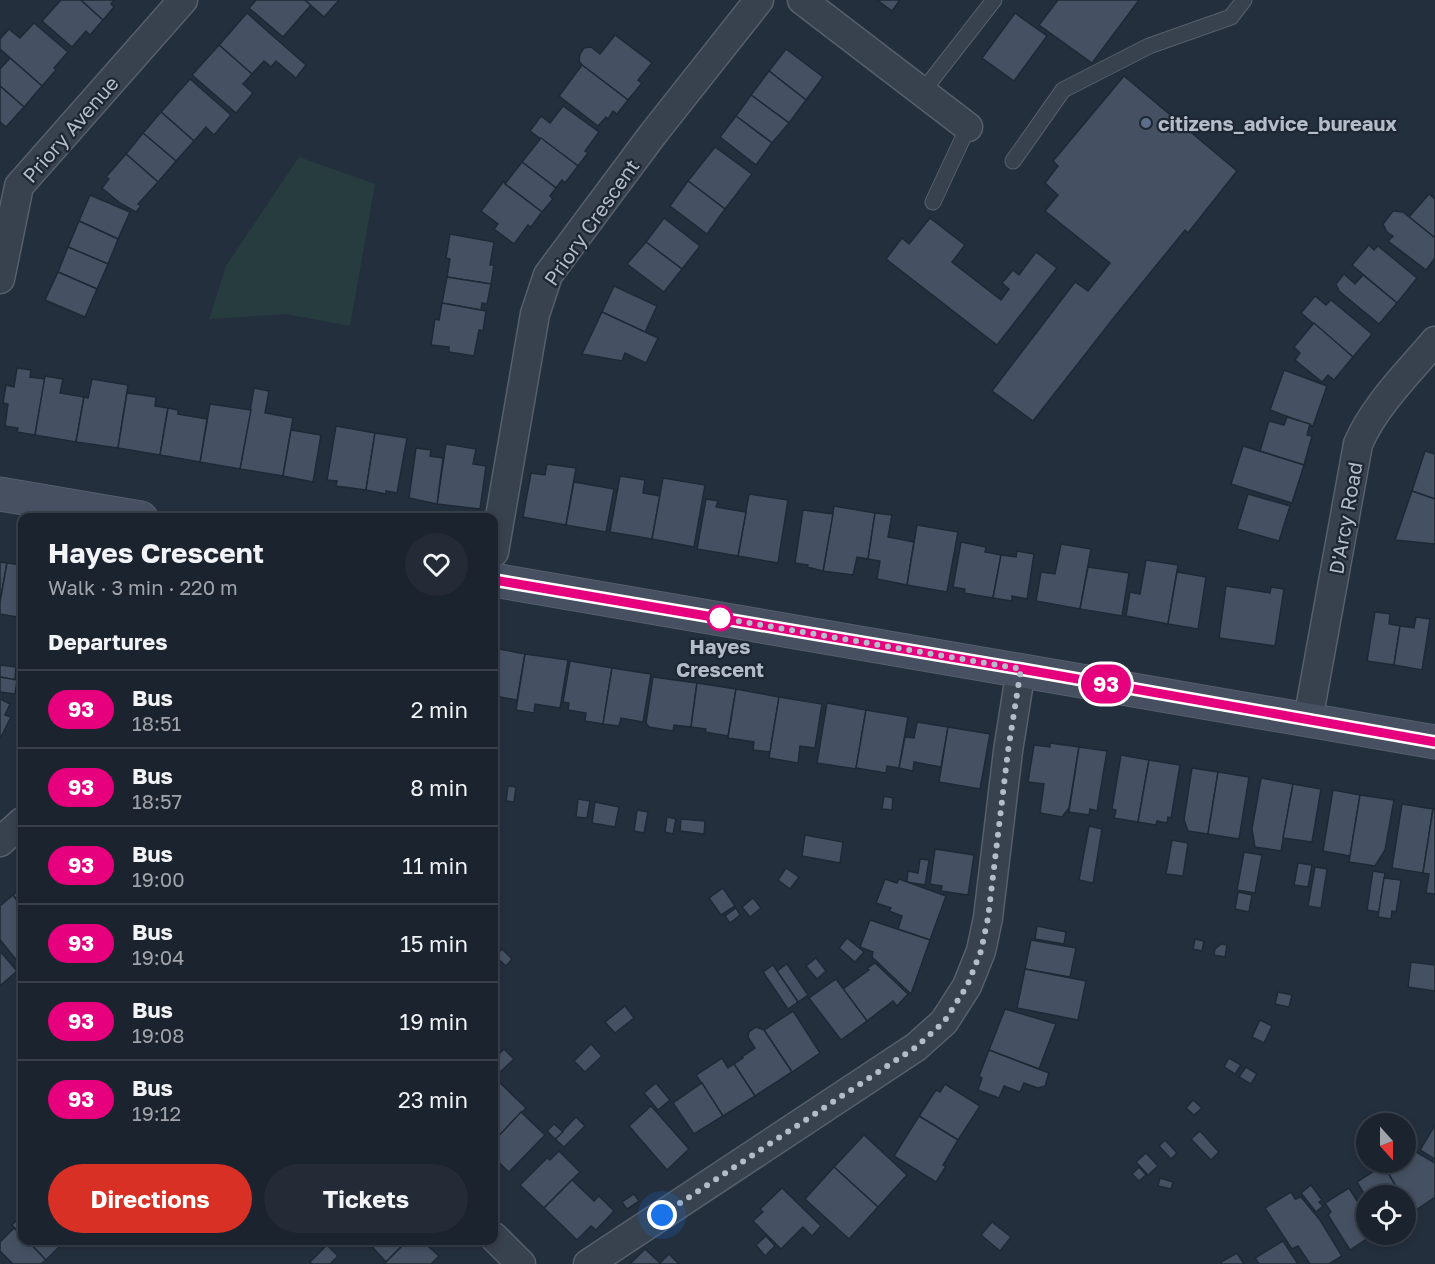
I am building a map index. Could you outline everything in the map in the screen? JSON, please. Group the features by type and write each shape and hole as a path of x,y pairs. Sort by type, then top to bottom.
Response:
{"street":[{"name":"Priory Avenue","path":"0,279 19,186 183,0"},
{"name":"Priory Crescent","path":"498,529 535,314 548,276 654,134 759,0"},
{"path":"802,0 968,127"},
{"name":"D'Arcy Road","path":"1308,720 1358,444 1376,413 1435,340"},
{"path":"0,494 99,513"},
{"path":"498,581 1435,742"},
{"path":"588,1264 916,1047 944,1022 967,986 981,951 988,918 1008,751 1021,669"},
{"path":"0,842 18,826"},
{"path":"498,1241 521,1264"}],"lane":[{"path":"922,91 994,0"},
{"path":"1012,161 1063,90 1149,46 1231,17 1244,0"},
{"path":"933,202 968,127"}],"green space":[{"path":"299,157 375,184 350,326 286,314 209,319 226,266"}],"building":[{"path":"61,0 81,0 103,20 90,35 86,31 72,47 42,21"},
{"path":"81,0 114,0 111,4 114,7 103,20"},
{"path":"256,0 305,0 311,5 283,37 249,8"},
{"path":"305,0 339,0 324,17"},
{"path":"877,0 900,0 892,11"},
{"path":"1058,0 1139,0 1092,63 1039,25"},
{"path":"247,13 306,65 296,78 276,61 271,67 264,61 252,74 219,45"},
{"path":"1015,13 1047,36 1014,81 982,58"},
{"path":"34,23 68,52 42,86 0,49 0,39 9,29 20,38"},
{"path":"615,35 652,63 638,80 642,83 628,100 579,61 584,48 591,47 600,54"},
{"path":"219,45 252,74 243,84 253,93 236,113 192,75"},
{"path":"786,49 823,77 806,100 769,71"},
{"path":"10,58 42,86 24,107 0,86 0,69"},
{"path":"582,65 628,100 617,114 613,111 608,119 606,117 598,126 559,96"},
{"path":"769,71 806,100 789,123 751,95"},
{"path":"1124,76 1237,171 1188,233 1185,230 1033,421 992,391 1075,282 1088,291 1110,263 1045,211 1058,195 1045,183 1058,166 1053,161"},
{"path":"190,79 231,115 214,135 206,127 194,141 161,112"},
{"path":"0,86 24,107 6,127 0,122"},
{"path":"751,95 789,123 772,143 736,116"},
{"path":"563,106 599,132 585,151 588,153 578,166 530,131 541,116 550,123"},
{"path":"161,112 194,141 176,161 143,133"},
{"path":"736,116 772,143 756,165 720,137"},
{"path":"143,133 176,161 158,182 126,154"},
{"path":"541,138 578,166 565,183 562,180 556,188 522,162"},
{"path":"715,147 752,174 725,209 688,181"},
{"path":"126,154 158,182 138,204 141,206 136,212 120,203 102,188 109,179 106,177"},
{"path":"522,162 556,188 550,196 553,199 542,212 505,184"},
{"path":"504,181 542,212 531,227 528,225 514,244 494,229 498,224 481,211"},
{"path":"688,181 725,209 707,234 670,206"},
{"path":"1429,194 1435,199 1435,238 1409,217"},
{"path":"90,195 130,212 118,239 79,221"},
{"path":"1393,211 1403,212 1435,238 1435,258 1426,270 1388,241 1393,236 1387,232 1383,224"},
{"path":"664,218 700,246 682,269 646,242"},
{"path":"930,218 965,245 952,262 1001,300 1009,289 1002,283 1013,270 1019,275 1036,252 1057,268 997,345 886,259 902,238 909,244"},
{"path":"79,221 118,239 108,264 68,247"},
{"path":"450,234 494,242 490,265 494,265 491,284 447,277 450,259 446,258"},
{"path":"646,242 682,269 664,292 627,264"},
{"path":"1369,245 1374,250 1378,246 1417,278 1397,303 1352,265"},
{"path":"68,247 108,264 97,289 58,272"},
{"path":"58,272 97,289 85,317 45,300"},
{"path":"1344,274 1355,284 1363,275 1397,303 1379,324 1339,291 1336,284"},
{"path":"447,277 491,284 487,304 482,303 481,310 442,303"},
{"path":"614,286 657,306 645,332 602,312"},
{"path":"1315,296 1326,305 1331,300 1372,334 1353,357 1301,313"},
{"path":"442,303 486,311 483,331 479,330 474,356 449,352 449,347 431,345 435,319 439,320"},
{"path":"602,312 658,338 646,363 625,353 622,361 582,354"},
{"path":"1314,323 1353,357 1334,380 1328,375 1322,382 1295,360 1300,353 1294,347"},
{"path":"17,368 31,370 30,377 45,379 35,435 17,432 18,428 5,426 8,404 3,403 6,385 14,387"},
{"path":"1284,370 1327,386 1313,426 1270,410"},
{"path":"45,376 63,379 60,393 84,397 76,442 35,435"},
{"path":"92,379 128,385 118,448 76,442 84,397 88,398"},
{"path":"254,388 269,391 265,413 293,418 283,476 240,469"},
{"path":"127,393 156,397 155,406 168,408 160,455 118,448"},
{"path":"210,404 251,410 240,469 200,462"},
{"path":"168,408 178,410 178,414 207,419 200,462 160,455"},
{"path":"1287,417 1310,424 1307,435 1312,436 1304,465 1260,451 1269,421 1284,425"},
{"path":"336,426 375,433 366,490 336,486 337,481 327,480"},
{"path":"291,430 321,435 313,482 283,476"},
{"path":"375,433 407,438 397,493 386,491 386,494 366,490"},
{"path":"446,444 476,449 473,464 486,466 480,509 437,504"},
{"path":"1243,446 1304,465 1292,503 1231,484"},
{"path":"416,448 431,450 430,456 443,458 437,504 409,498"},
{"path":"1425,451 1435,454 1435,499 1412,491"},
{"path":"547,464 576,468 566,525 523,517 531,473 545,475"},
{"path":"620,476 645,480 643,493 660,496 652,539 610,532"},
{"path":"663,478 705,485 694,547 652,539"},
{"path":"574,482 614,489 606,532 566,525"},
{"path":"1412,491 1435,499 1435,544 1395,540"},
{"path":"749,494 788,500 778,563 738,556"},
{"path":"1248,494 1290,506 1279,541 1237,529"},
{"path":"706,499 718,501 716,507 746,512 738,556 697,549"},
{"path":"834,506 875,513 868,559 857,557 853,575 823,571"},
{"path":"803,510 833,514 823,571 795,563"},
{"path":"875,513 892,515 888,537 914,542 907,585 877,579 880,561 868,559"},
{"path":"917,525 958,532 947,592 907,585"},
{"path":"961,542 986,547 985,552 1001,555 993,598 964,593 965,589 953,587"},
{"path":"1061,544 1091,549 1080,609 1036,601 1041,572 1055,574"},
{"path":"1017,551 1034,554 1027,599 1012,596 1012,601 993,598 1001,555 1016,557"},
{"path":"1146,560 1178,565 1168,624 1126,616 1130,592 1140,594"},
{"path":"0,562 7,563 0,602"},
{"path":"7,563 18,564 17,617 0,614"},
{"path":"1088,567 1129,573 1122,616 1080,609"},
{"path":"1177,572 1206,577 1198,629 1168,624"},
{"path":"1226,586 1270,593 1271,587 1284,589 1275,646 1219,638"},
{"path":"1375,612 1390,614 1389,624 1400,626 1394,665 1367,661"},
{"path":"1416,617 1430,619 1422,670 1394,665 1400,626 1414,628"},
{"path":"498,649 525,654 517,700 498,697"},
{"path":"525,654 568,660 560,708 535,704 534,713 516,710"},
{"path":"570,661 612,668 603,724 585,721 586,713 568,710 569,703 563,702"},
{"path":"0,665 16,667 15,680 0,677"},
{"path":"612,668 651,674 643,722 621,718 619,726 603,724"},
{"path":"0,677 17,680 15,694 0,692"},
{"path":"653,677 697,683 691,727 674,725 673,731 649,727 646,723"},
{"path":"697,683 736,689 728,736 691,727"},
{"path":"736,689 779,697 770,752 753,750 754,742 728,738"},
{"path":"779,697 822,704 815,748 800,746 798,763 769,758"},
{"path":"0,699 10,704 5,715 11,717 0,739"},
{"path":"827,703 866,710 856,769 817,763"},
{"path":"866,710 908,717 899,768 887,766 886,773 856,768"},
{"path":"917,722 948,727 941,767 914,762 913,771 899,768 905,737 914,738"},
{"path":"948,727 990,734 980,789 939,782"},
{"path":"1050,743 1079,747 1069,808 1062,817 1040,813 1044,784 1028,782 1034,745 1050,747"},
{"path":"1079,747 1107,751 1097,811 1090,809 1089,815 1069,812"},
{"path":"1121,755 1149,760 1138,822 1114,818 1116,810 1112,809"},
{"path":"1149,760 1180,765 1171,818 1168,817 1167,823 1157,821 1156,825 1138,822"},
{"path":"1192,768 1218,772 1208,834 1188,831 1184,820"},
{"path":"1218,772 1249,777 1239,839 1208,834"},
{"path":"1261,778 1293,784 1281,851 1255,847 1252,829"},
{"path":"1293,784 1321,789 1312,842 1283,838"},
{"path":"508,786 516,787 514,802 506,801"},
{"path":"1333,790 1360,795 1350,856 1323,851"},
{"path":"1360,795 1394,800 1385,850 1375,866 1349,862"},
{"path":"884,796 893,798 892,810 882,809"},
{"path":"578,799 590,801 587,818 576,817"},
{"path":"595,802 619,807 615,827 592,823"},
{"path":"1402,804 1433,809 1423,873 1392,868"},
{"path":"1433,809 1435,809 1435,894 1426,893 1429,874 1423,873"},
{"path":"637,810 648,812 644,833 634,831"},
{"path":"667,817 676,819 673,834 665,832"},
{"path":"681,819 705,821 704,834 680,831"},
{"path":"1089,826 1102,829 1093,883 1079,880"},
{"path":"805,835 843,842 840,863 802,856"},
{"path":"1172,840 1188,843 1183,876 1166,874"},
{"path":"935,849 974,855 968,895 941,891 942,886 930,884"},
{"path":"1244,852 1262,855 1255,893 1237,890"},
{"path":"920,859 929,860 925,885 907,882 908,871 918,873"},
{"path":"1298,863 1312,865 1308,887 1294,885"},
{"path":"1315,867 1327,869 1321,908 1308,906"},
{"path":"786,868 799,877 790,889 778,880"},
{"path":"1373,871 1385,873 1379,912 1367,910"},
{"path":"1384,878 1401,880 1396,912 1392,911 1391,919 1378,917"},
{"path":"885,879 897,883 899,879 946,896 930,940 898,929 902,916 889,911 891,908 876,903"},
{"path":"723,888 735,906 721,915 709,898"},
{"path":"18,891 18,902 13,895"},
{"path":"1238,892 1252,895 1249,912 1235,909"},
{"path":"13,895 18,902 18,962 1,941 0,943 0,906"},
{"path":"753,898 761,908 750,917 742,907"},
{"path":"736,908 740,915 730,923 725,916"},
{"path":"870,920 930,940 911,994 872,957 873,952 860,947"},
{"path":"1037,926 1066,932 1064,944 1035,939"},
{"path":"847,938 864,952 855,962 839,948"},
{"path":"1195,939 1204,941 1202,951 1193,949"},
{"path":"1031,940 1076,948 1070,977 1025,969"},
{"path":"1221,944 1227,945 1225,957 1214,955 1215,949"},
{"path":"502,949 512,959 506,966 498,959 498,953"},
{"path":"0,951 17,971 0,986"},
{"path":"816,958 826,971 817,979 806,966"},
{"path":"1411,962 1435,965 1435,991 1408,987"},
{"path":"875,963 908,994 897,1006 893,1001 867,1021 843,989"},
{"path":"787,964 808,995 798,1002 777,971"},
{"path":"773,965 798,1002 788,1009 763,972"},
{"path":"1025,969 1086,981 1078,1020 1017,1008"},
{"path":"836,979 867,1021 841,1040 809,998"},
{"path":"1278,992 1292,995 1289,1007 1275,1004"},
{"path":"625,1006 634,1018 615,1033 605,1022"},
{"path":"1005,1009 1056,1024 1039,1069 989,1050"},
{"path":"793,1011 820,1053 792,1072 764,1030"},
{"path":"1260,1020 1272,1026 1264,1043 1252,1037"},
{"path":"756,1027 764,1030 792,1072 755,1096 734,1064 755,1048 748,1037 749,1032"},
{"path":"591,1044 602,1056 585,1072 574,1061"},
{"path":"504,1049 514,1059 498,1074 498,1055"},
{"path":"989,1050 1049,1073 1045,1086 1038,1088 1024,1083 1020,1092 1004,1086 999,1098 978,1090 982,1078 979,1076"},
{"path":"722,1058 728,1068 734,1064 755,1096 723,1116 696,1075"},
{"path":"1229,1058 1241,1065 1235,1074 1224,1067"},
{"path":"1246,1067 1257,1074 1251,1084 1239,1077"},
{"path":"498,1081 526,1108 498,1137"},
{"path":"656,1083 670,1100 658,1110 644,1093"},
{"path":"702,1083 723,1116 694,1134 673,1103"},
{"path":"945,1084 980,1106 958,1140 919,1116 936,1090 940,1092"},
{"path":"1193,1100 1202,1108 1194,1115 1186,1108"},
{"path":"651,1106 689,1149 667,1170 629,1126"},
{"path":"521,1112 545,1135 509,1172 498,1162 498,1137"},
{"path":"919,1116 958,1140 936,1182 894,1156"},
{"path":"576,1117 585,1126 564,1147 555,1139"},
{"path":"554,1124 563,1132 555,1139 547,1131"},
{"path":"1435,1125 1435,1159 1420,1150"},
{"path":"1200,1131 1219,1152 1211,1160 1191,1139"},
{"path":"864,1135 907,1175 878,1207 834,1167"},
{"path":"1165,1140 1177,1153 1171,1159 1159,1146"},
{"path":"559,1151 580,1172 544,1208 520,1185 547,1158 550,1160"},
{"path":"1416,1152 1435,1163 1435,1197 1416,1210 1416,1185 1395,1185 1388,1173 1416,1173"},
{"path":"1146,1153 1158,1166 1148,1175 1136,1162"},
{"path":"834,1167 878,1207 849,1239 805,1199"},
{"path":"1139,1167 1146,1175 1139,1181 1132,1174"},
{"path":"1371,1173 1388,1173 1395,1185 1359,1185 1357,1182"},
{"path":"1160,1178 1173,1182 1171,1189 1158,1186"},
{"path":"572,1180 594,1201 599,1196 614,1211 596,1230 591,1226 577,1240 544,1208"},
{"path":"1311,1185 1322,1200 1319,1202 1323,1206 1316,1212 1301,1193"},
{"path":"782,1188 821,1226 812,1236 803,1227 781,1249 753,1221 763,1212 760,1209"},
{"path":"1349,1188 1356,1199 1358,1245 1350,1250 1328,1215 1331,1212 1325,1203"},
{"path":"1291,1192 1295,1199 1301,1197 1320,1220 1342,1256 1329,1264 1310,1264 1298,1246 1292,1249 1265,1208"},
{"path":"634,1194 639,1201 627,1209 622,1202"},
{"path":"18,1219 18,1232 12,1225"},
{"path":"992,1222 1011,1237 1000,1251 981,1235"},
{"path":"14,1228 18,1232 18,1245 32,1245 46,1260 41,1264 13,1264 0,1251 0,1242"},
{"path":"766,1236 775,1246 765,1256 756,1245"},
{"path":"1283,1241 1298,1264 1259,1264 1255,1258"},
{"path":"32,1245 61,1245 46,1260"},
{"path":"327,1245 338,1256 330,1264 312,1264 310,1262"},
{"path":"371,1245 403,1245 386,1262"},
{"path":"403,1245 429,1245 439,1256 431,1264 384,1264"},
{"path":"645,1249 660,1263 669,1254 679,1264 630,1264"},
{"path":"1237,1253 1244,1264 1222,1264 1221,1262"}],"bus line":[{"name":"93","path":"498,581 1435,742"}],"place":[{"name":"citizens_advice_bureaux","path":"1146,123"},
{"name":"Hayes Crescent","path":"720,618"}],"route":[{"path":"662,1215 916,1047 944,1022 967,986 981,951 988,918 1008,751 1021,669 720,618"}]}
